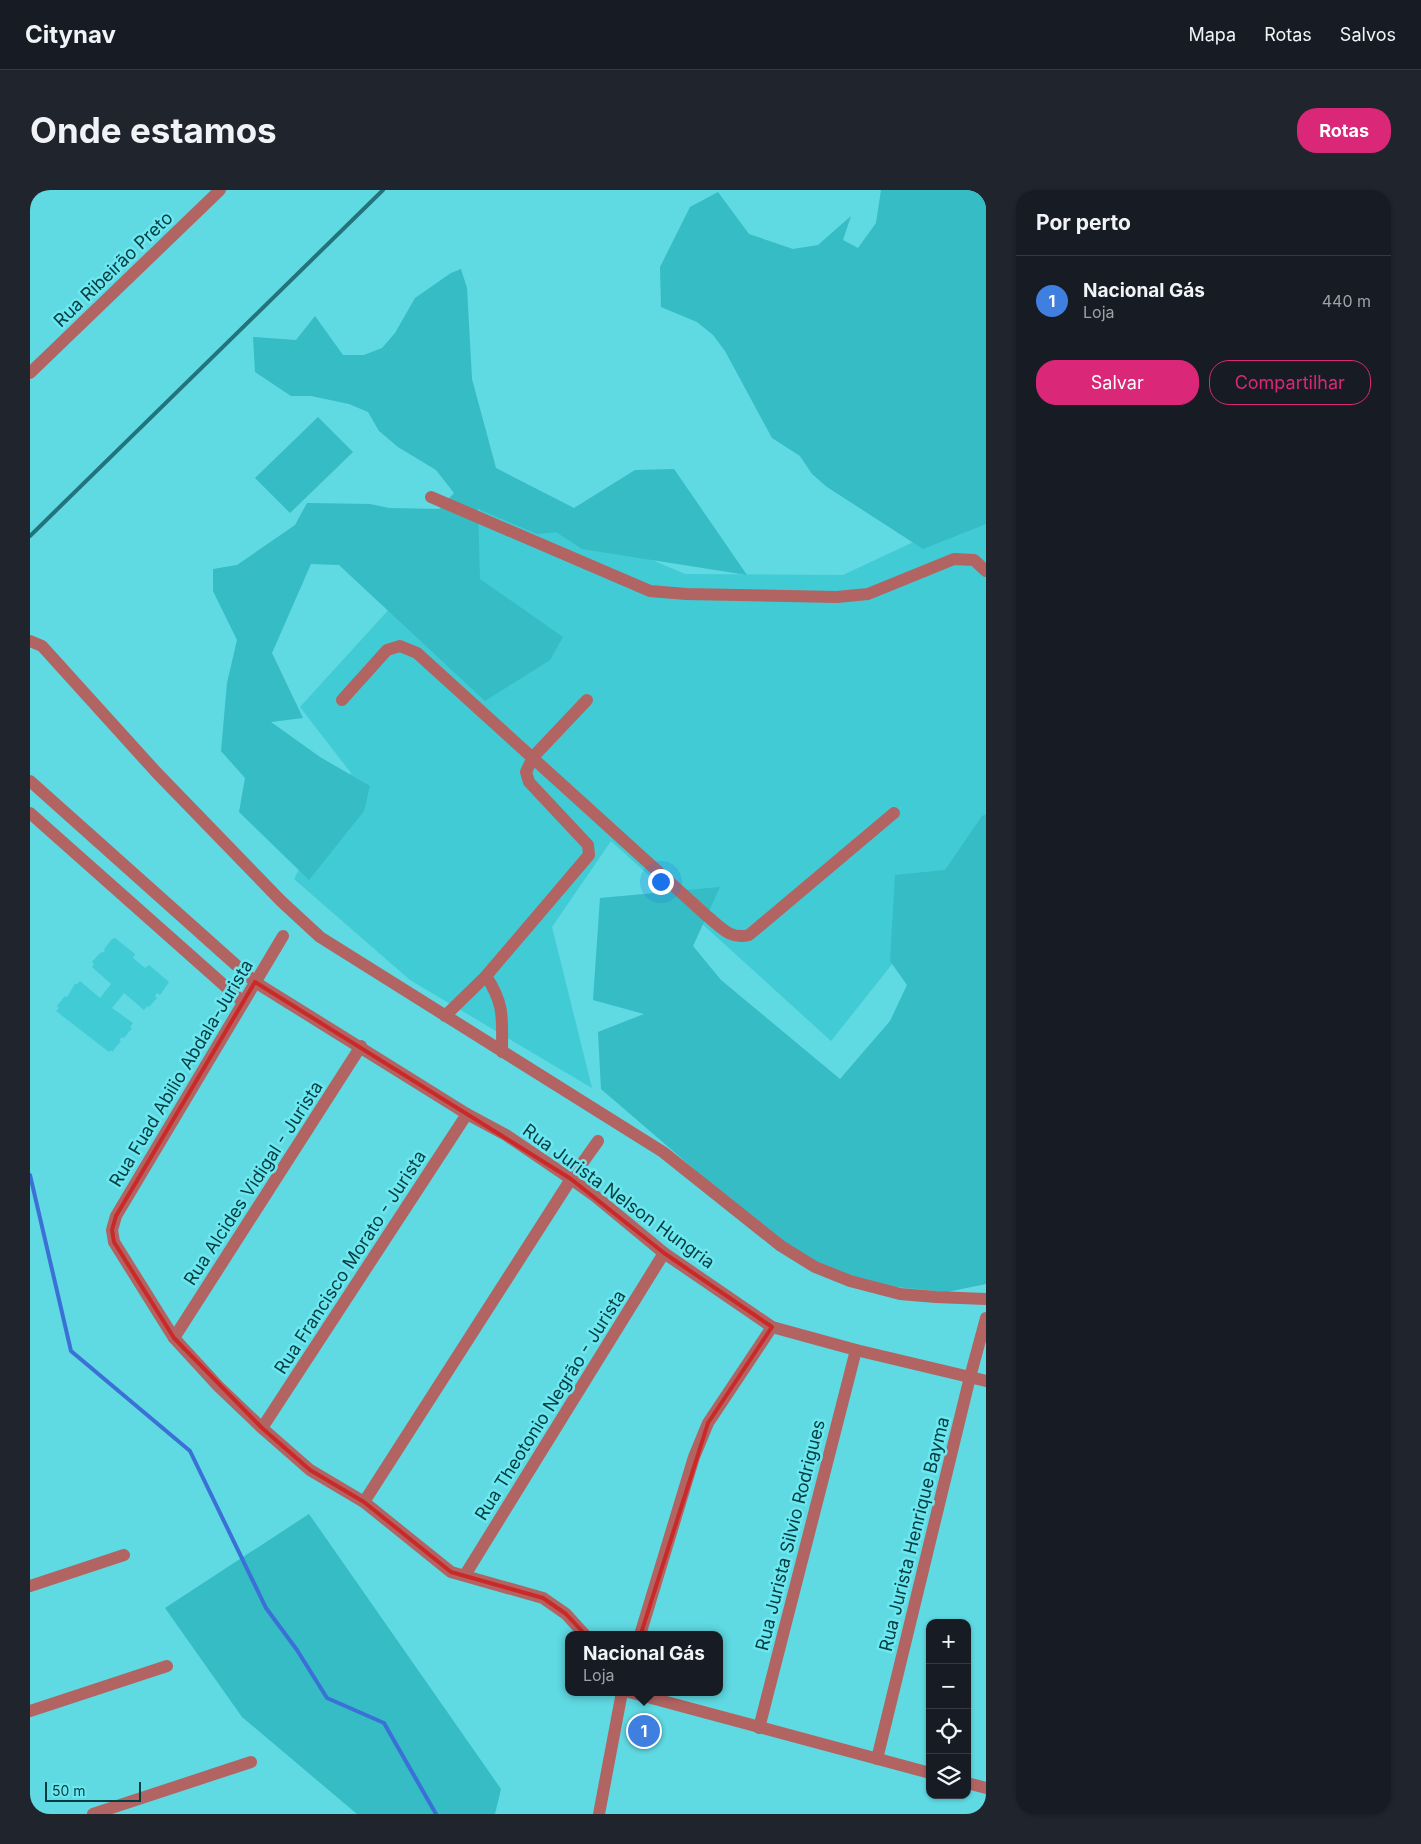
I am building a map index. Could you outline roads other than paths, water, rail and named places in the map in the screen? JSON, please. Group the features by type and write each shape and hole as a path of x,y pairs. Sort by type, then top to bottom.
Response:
{"street":[{"name":"Rua Ribeirão Preto","path":"30,373 220,190"},
{"path":"431,497 650,591 686,594 837,597 868,594 954,560 974,560 986,571"},
{"path":"30,641 42,646 156,772 281,901 320,937 663,1152 781,1246 815,1267 850,1281 900,1294 986,1298"},
{"path":"342,700 387,650 400,646 417,653 707,916 731,935 739,938 748,935 894,813"},
{"path":"445,1016 486,976 589,855 588,846 529,782 526,772 533,757 586,700"},
{"name":"Rua Jurista Nelson Hungria","path":"30,780 255,982 361,1046 467,1114 506,1135 571,1178 664,1253 772,1327 986,1382"},
{"path":"30,814 243,1002"},
{"name":"Rua Fuad Abilio Abdala-Jurista","path":"174,1338 127,1265 114,1242 112,1230 116,1216 283,936"},
{"path":"486,976 499,998 502,1016 502,1052"},
{"name":"Rua Alcides Vidigal - Jurista","path":"174,1338 361,1046"},
{"name":"Rua Francisco Morato - Jurista","path":"262,1428 467,1114"},
{"path":"364,1502 571,1178 598,1141"},
{"name":"Rua Theotonio Negrão - Jurista","path":"465,1575 664,1253"},
{"name":"Rua Jurista Henrique Bayma","path":"877,1759 986,1318"},
{"path":"641,1631 694,1457 708,1423 772,1327"},
{"path":"174,1338 218,1386 310,1470 364,1502 452,1572 543,1598 566,1614 581,1631"},
{"name":"Rua Jurista Silvio Rodrigues","path":"759,1728 856,1350"},
{"path":"30,1586 124,1555"},
{"path":"30,1711 167,1666"},
{"path":"599,1814 621,1696"},
{"path":"643,1696 926,1772"},
{"path":"93,1814 252,1762"},
{"path":"971,1784 986,1788"}],"waterway":[{"path":"30,1175 71,1351 190,1451 266,1608 297,1650 327,1698 384,1723 436,1814"}],"railway":[{"path":"30,536 383,190"}],"place":[{"name":"Nacional Gás","path":"644,1731"}]}
